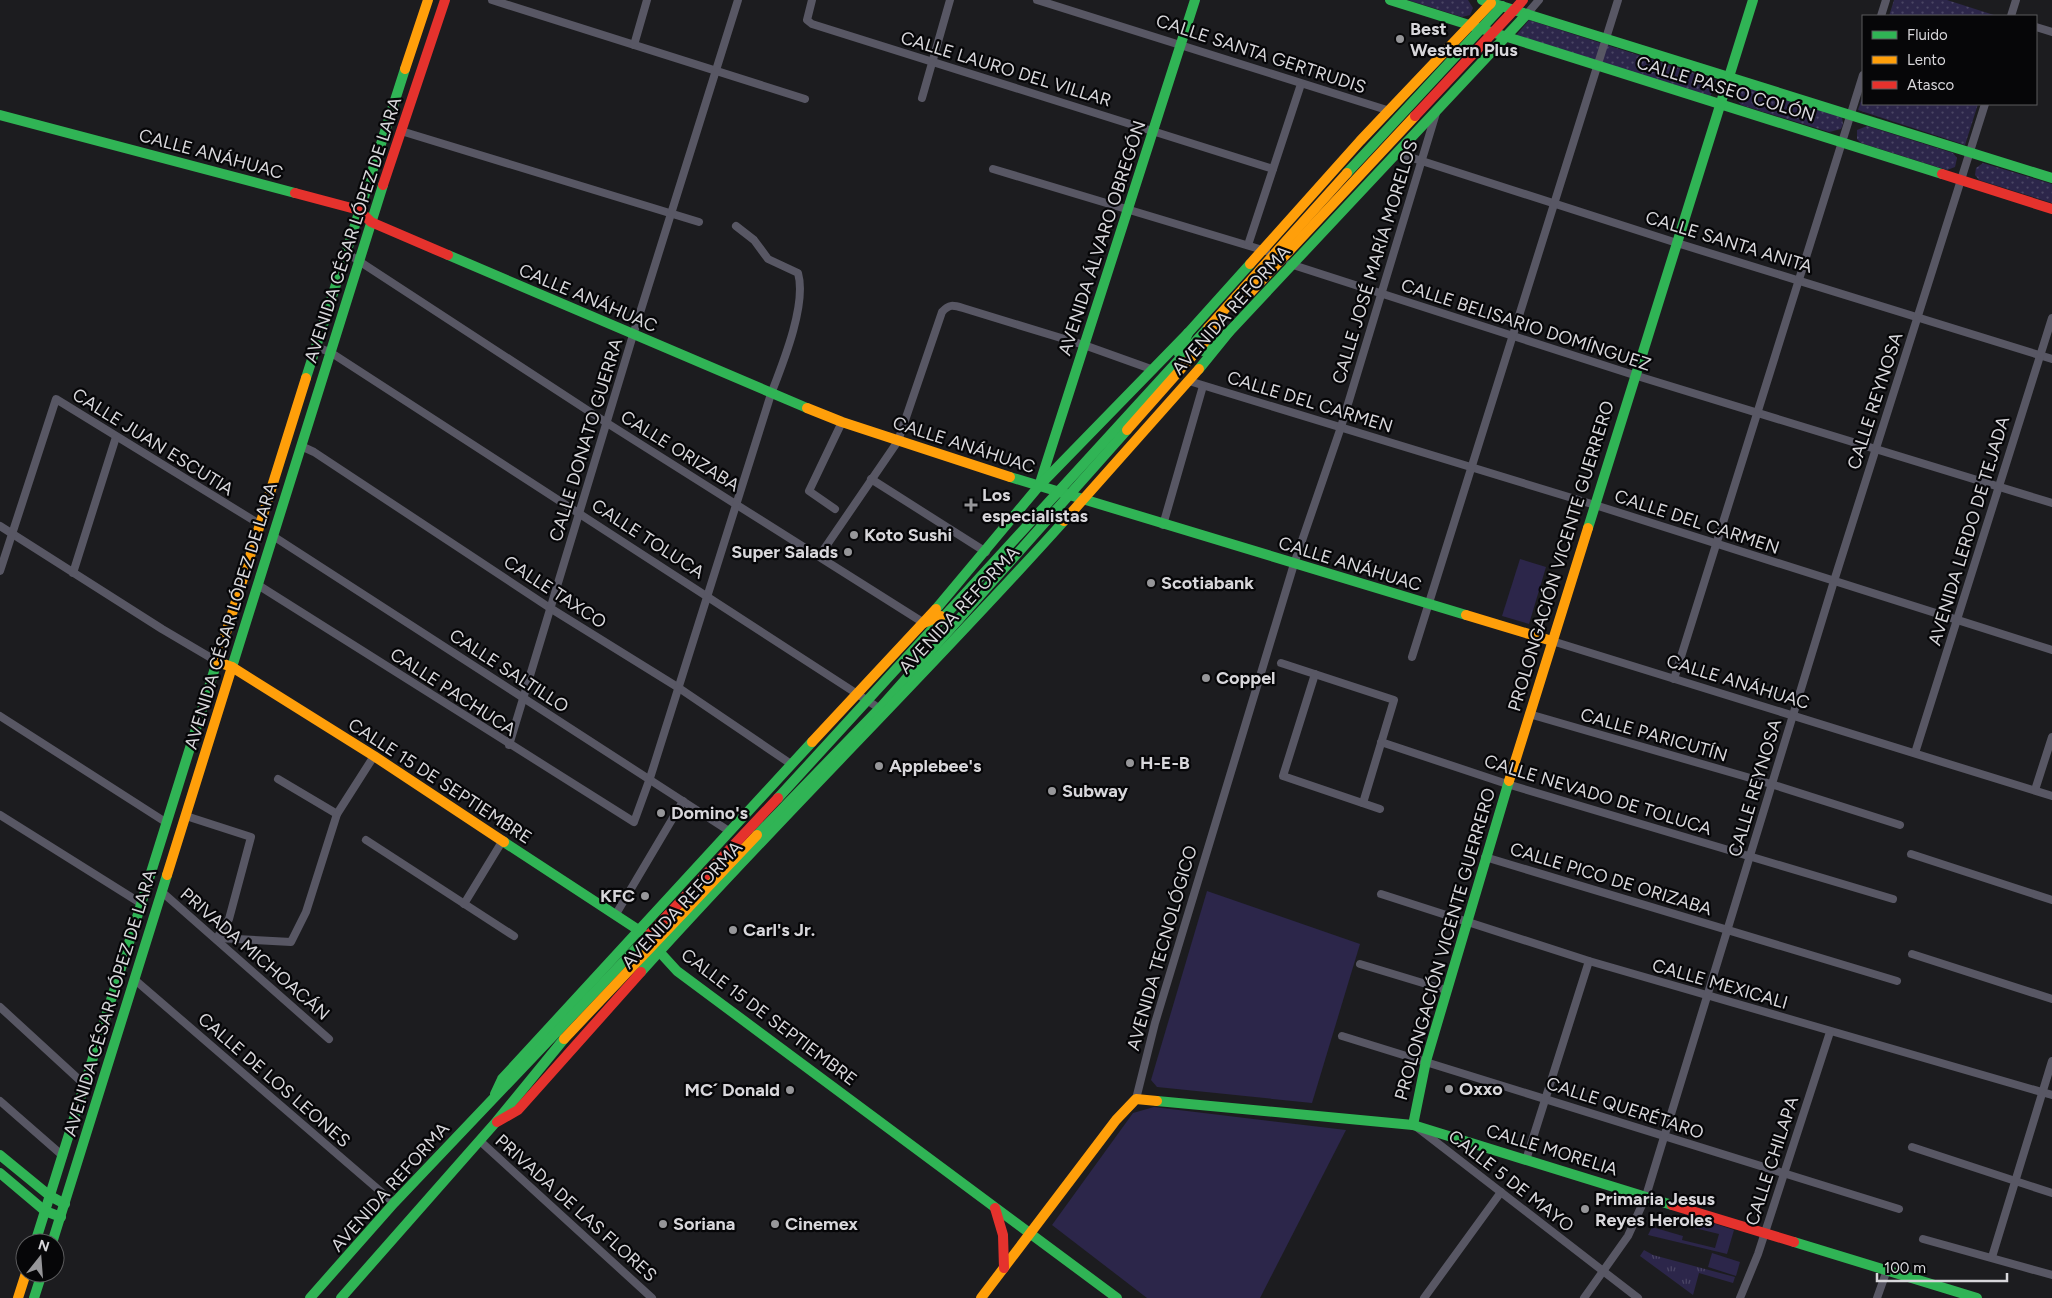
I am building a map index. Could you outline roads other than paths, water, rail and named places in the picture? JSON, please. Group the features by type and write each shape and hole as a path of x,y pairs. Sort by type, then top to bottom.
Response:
{"street":[{"name":"AVENIDA CÉSAR LÓPEZ DE LARA","path":"38,1233 359,210 428,0"},
{"name":"AVENIDA CÉSAR LÓPEZ DE LARA","path":"55,1233 371,222 445,0"},
{"path":"492,0 717,69 805,99"},
{"path":"634,45 647,0"},
{"name":"CALLE DONATO GUERRA","path":"509,745 633,335 738,0"},
{"name":"CALLE LAURO DEL VILLAR","path":"812,0 807,20 812,24 1273,169"},
{"path":"922,98 950,0"},
{"name":"CALLE SANTA GERTRUDIS","path":"1037,0 1182,44 1301,84 1390,111"},
{"name":"AVENIDA ÁLVARO OBREGÓN","path":"1039,486 1195,0"},
{"name":"CALLE PASEO COLÓN","path":"1390,0 2052,209"},
{"name":"AVENIDA REFORMA","path":"649,940 729,831 857,692 924,624 986,552 1039,486 1151,369 1272,254 1524,0"},
{"name":"AVENIDA REFORMA","path":"310,1298 394,1203 493,1097 649,940 981,614 1189,381 1229,332 1540,0"},
{"path":"1412,657 1596,65 1618,0"},
{"name":"PROLONGACIÓN VICENTE GUERRERO","path":"1413,1125 1426,1061 1465,922 1634,375 1753,0"},
{"path":"1882,15 1886,0"},
{"path":"2011,15 2016,0"},
{"name":"CALLE PASEO COLÓN","path":"1489,1 1505,3 1514,10 2052,178"},
{"name":"AVENIDA REFORMA","path":"341,1298 480,1141 547,1057 649,940 1244,289 1390,111 1471,25 1489,1"},
{"name":"AVENIDA REFORMA","path":"883,710 1068,496 1186,364 1272,254 1505,3"},
{"path":"2037,27 2052,32"},
{"path":"1674,679 1759,413 1862,78"},
{"path":"1248,245 1301,84"},
{"name":"CALLE REYNOSA","path":"1584,1298 1628,1236 1646,1196 1792,715 1985,105"},
{"name":"CALLE JOSÉ MARÍA MORELOS","path":"1294,564 1341,427 1436,111"},
{"name":"CALLE ANÁHUAC","path":"0,115 359,210 371,222 633,335 771,394 842,422 898,441 1081,500 1428,604 2052,796"},
{"path":"402,131 699,222"},
{"name":"CALLE SANTA ANITA","path":"1397,152 1677,243 2052,359"},
{"name":"CALLE BELISARIO DOMÍNGUEZ","path":"993,169 1248,245 1272,254 1292,265 1634,375 2052,503"},
{"path":"650,778 680,688 771,394 788,348 802,286 798,273 768,259 754,240 736,226"},
{"name":"CALLE ORIZABA","path":"346,252 607,423 820,556 924,624"},
{"path":"820,556 898,441 942,312 946,307 953,305 1084,345 1151,369"},
{"name":"AVENIDA LERDO DE TEJADA","path":"1915,753 2052,318"},
{"path":"1186,364 1229,332"},
{"path":"1175,363 1188,333"},
{"name":"CALLE TOLUCA","path":"316,347 330,352 883,710"},
{"name":"CALLE DEL CARMEN","path":"1189,381 1595,505 2052,650"},
{"path":"1163,525 1203,386"},
{"name":"CALLE JUAN ESCUTIA","path":"12,534 56,399 261,525"},
{"path":"835,509 809,491 842,422"},
{"path":"73,573 116,437"},
{"name":"CALLE TAXCO","path":"301,446 314,452 550,608 680,688 791,764"},
{"path":"871,479 986,552"},
{"path":"0,526 218,662"},
{"path":"0,571 12,534"},
{"name":"CALLE SALTILLO","path":"273,536 650,778 729,831"},
{"name":"AVENIDA TECNOLÓGICO","path":"981,1298 1116,1120 1136,1099 1155,1023 1294,564"},
{"name":"CALLE PACHUCA","path":"258,585 509,745 634,822 650,778"},
{"path":"924,624 937,619 951,610"},
{"name":"CALLE 15 DE SEPTIEMBRE","path":"218,662 232,667 374,756 616,914 649,940 677,971 1117,1298"},
{"path":"1281,663 1394,700 1363,803"},
{"path":"1315,674 1283,776 1380,809"},
{"name":"CALLE PARICUTÍN","path":"1529,714 1771,784 1900,825"},
{"path":"0,716 168,823"},
{"path":"2035,790 2052,737"},
{"name":"CALLE NEVADO DE TOLUCA","path":"1381,742 1507,784 1893,899"},
{"path":"186,816 252,837 229,919 217,938 291,942 306,912 337,814 374,756"},
{"path":"278,779 337,814"},
{"path":"616,914 684,800"},
{"path":"0,815 142,904"},
{"path":"366,840 514,936"},
{"path":"464,904 502,840"},
{"path":"1911,854 2052,900"},
{"name":"CALLE PICO DE ORIZABA","path":"1485,857 1897,981"},
{"name":"PRIVADA MICHOACÁN","path":"162,892 217,938 329,1039"},
{"name":"CALLE MEXICALI","path":"1381,894 1589,961 2052,1095"},
{"path":"1912,954 2052,999"},
{"path":"1526,1160 1589,961"},
{"path":"1360,964 1446,990"},
{"name":"CALLE DE LOS LEONES","path":"135,980 394,1203"},
{"path":"0,1007 85,1085"},
{"name":"CALLE CHILAPA","path":"1740,1298 1750,1278 1830,1032"},
{"name":"CALLE QUERÉTARO","path":"1342,1036 1784,1175 1899,1209"},
{"path":"1992,1257 2052,1061"},
{"name":"CALLE MORELIA","path":"1136,1099 1413,1125 1977,1298"},
{"path":"0,1101 63,1156"},
{"name":"CALLE 5 DE MAYO","path":"1413,1125 1638,1298"},
{"name":"PRIVADA DE LAS FLORES","path":"480,1141 652,1298"},
{"path":"1912,1147 2052,1193"},
{"path":"0,1154 50,1196 64,1204"},
{"path":"0,1173 45,1211 60,1217"},
{"path":"1424,1298 1501,1192"},
{"path":"996,1208 1004,1235 1004,1268"},
{"path":"1923,1239 2052,1275"},
{"path":"1877,1298 1887,1270"},
{"path":"18,1298 23,1283"},
{"path":"34,1298 39,1283"}],"place":[{"name":"Best Western Plus","path":"1400,39"},
{"name":"Los especialistas","path":"971,505"},
{"name":"Koto Sushi","path":"854,535"},
{"name":"Super Salads","path":"848,552"},
{"name":"Scotiabank","path":"1151,583"},
{"name":"Coppel","path":"1206,678"},
{"name":"H-E-B","path":"1130,763"},
{"name":"Applebee's","path":"879,766"},
{"name":"Subway","path":"1052,791"},
{"name":"Domino's","path":"661,813"},
{"name":"KFC","path":"645,896"},
{"name":"Carl's Jr.","path":"733,930"},
{"name":"Oxxo","path":"1449,1089"},
{"name":"MC´ Donald","path":"790,1090"},
{"name":"Primaria Jesus Reyes Heroles","path":"1585,1209"},
{"name":"Soriana","path":"663,1224"},
{"name":"Cinemex","path":"775,1224"}]}
